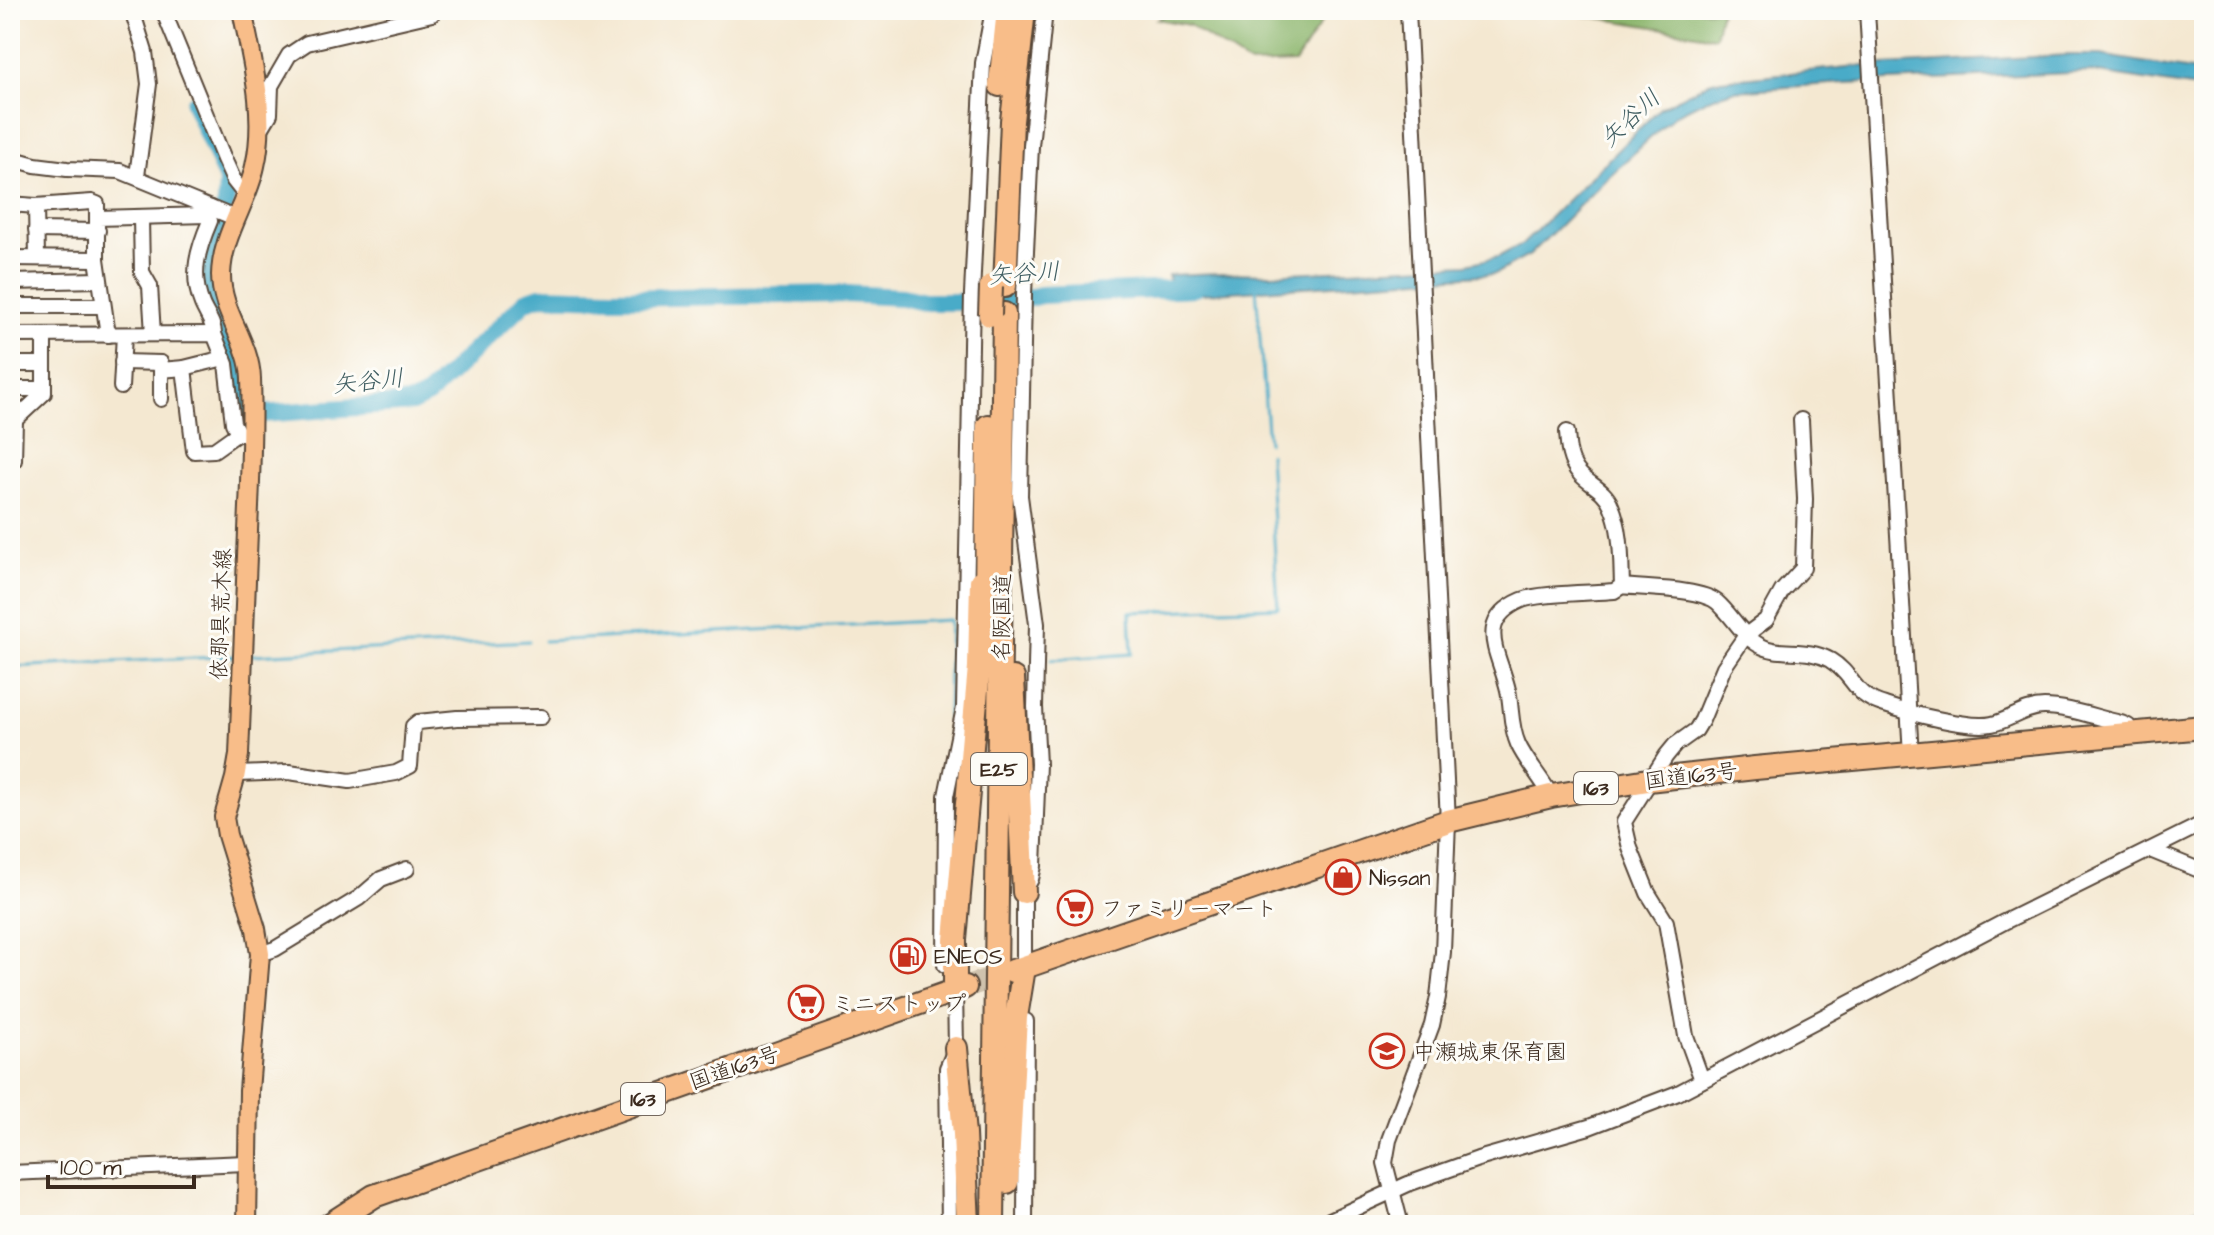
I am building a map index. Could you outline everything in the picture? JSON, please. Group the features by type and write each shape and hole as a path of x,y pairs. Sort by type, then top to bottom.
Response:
{"highway":[{"name":"名阪国道","path":"979,1225 987,493 995,300 997,112 1008,10"},
{"name":"名阪国道","path":"993,1225 1002,533 995,300 1024,10"},
{"path":"955,990 957,912 979,667 982,546 987,493"},
{"path":"1002,533 1019,771 1024,892"},
{"name":"国道163号","path":"1018,970 1448,821 1551,796 1648,780 1755,768 2204,727"},
{"path":"1003,1225 1018,970"},
{"name":"国道163号","path":"329,1225 374,1196 955,990"},
{"path":"956,1048 968,1225"}],"main road":[{"name":"依那具荒木線","path":"242,10 252,57 261,129 255,167 245,195 219,213 225,248 222,284 229,313 248,358 236,774 224,817 256,929 260,954 249,1091 247,1225"}],"street":[{"path":"132,10 145,52 149,84 137,176"},
{"path":"163,10 224,159 234,181 245,195"},
{"path":"993,10 983,63 995,300 1037,624 1029,707 1038,764 1034,866 1024,892 1018,970 1025,1225"},
{"path":"949,1225 947,1068 956,1048 955,990 944,941 946,796 964,708 995,300 1031,146 1045,10"},
{"path":"1401,1225 1385,1163 1389,1140 1432,1025 1438,997 1443,952 1448,821 1408,10"},
{"path":"1867,10 1911,755"},
{"path":"261,129 270,114 271,86 289,55 307,43 432,14"},
{"path":"10,158 35,165 120,171 219,213"},
{"path":"97,219 100,188"},
{"path":"10,204 97,204 97,259 108,335"},
{"path":"36,206 37,258"},
{"path":"36,230 97,219 219,213"},
{"path":"219,213 210,221 194,269 199,296 224,358 233,423 248,424"},
{"path":"141,218 142,272 150,286 153,334"},
{"path":"10,258 97,259"},
{"path":"10,282 99,280"},
{"path":"10,306 103,306"},
{"path":"10,335 214,334"},
{"path":"121,387 124,335"},
{"path":"10,460 14,460 12,435 16,413 44,393 44,336"},
{"path":"161,370 224,358"},
{"path":"122,362 161,363 161,399"},
{"path":"10,364 44,364"},
{"path":"184,368 194,451 214,450 248,424"},
{"path":"10,389 44,389"},
{"path":"1702,1080 1686,1036 1666,922 1648,893 1630,848 1624,822 1648,780 1675,745 1696,730 1724,667 1746,635 1766,620 1782,591 1803,568 1805,499 1801,420"},
{"path":"1567,432 1569,455 1580,473 1599,488 1611,503 1620,537 1622,586"},
{"path":"1551,796 1519,746 1510,719 1506,682 1492,643 1493,628 1499,617 1523,600 1614,591 1622,586 1713,599 1759,645 1769,649 1817,654 1838,666 1868,700 1969,724 1990,725 2024,711 2047,707 2121,723 2128,726 2132,735"},
{"path":"236,774 289,772 350,781 396,773 410,766 413,726 418,722 457,718 541,717"},
{"path":"1319,1225 1392,1192 1478,1159 1650,1106 2004,922 2204,823"},
{"path":"2150,850 2204,872"},
{"path":"260,954 275,949 359,898 381,879 407,869"},
{"path":"10,1173 246,1163"}],"green space":[{"path":"1175,10 1328,12 1295,63 1250,65 1189,25 1157,19"},
{"path":"1550,10 1721,10 1715,37"}],"water":[{"path":"2100,55 2204,72 2204,89 2092,72 1732,91 1675,115 1530,255 1495,274 1171,296 1168,275 1271,274 1467,264 1498,257 1524,243 1660,108 1712,81 1847,67"},
{"path":"2204,1205 2204,1225 2155,1225"}],"waterway":[{"name":"矢谷川","path":"194,103 227,180 226,204 207,259 208,288 238,364 242,409 261,414 412,403 428,395 526,301 540,296 613,298 845,294 902,297 924,302 1013,302 1041,295 1195,288"},
{"path":"1256,287 1268,443"},
{"path":"1051,660 1132,654 1130,612 1278,607 1269,454"},
{"path":"544,641 950,620 948,720"},
{"path":"252,655 529,641"},
{"path":"10,667 237,656"}],"tunnel":[{"path":"965,987 1013,971"}],"place":[{"name":"Nissan","path":"1343,877"},
{"name":"ファミリーマート","path":"1075,908"},
{"name":"ENEOS","path":"908,956"},
{"name":"ミニストップ","path":"806,1003"},
{"name":"中瀬城東保育園","path":"1387,1051"}]}
